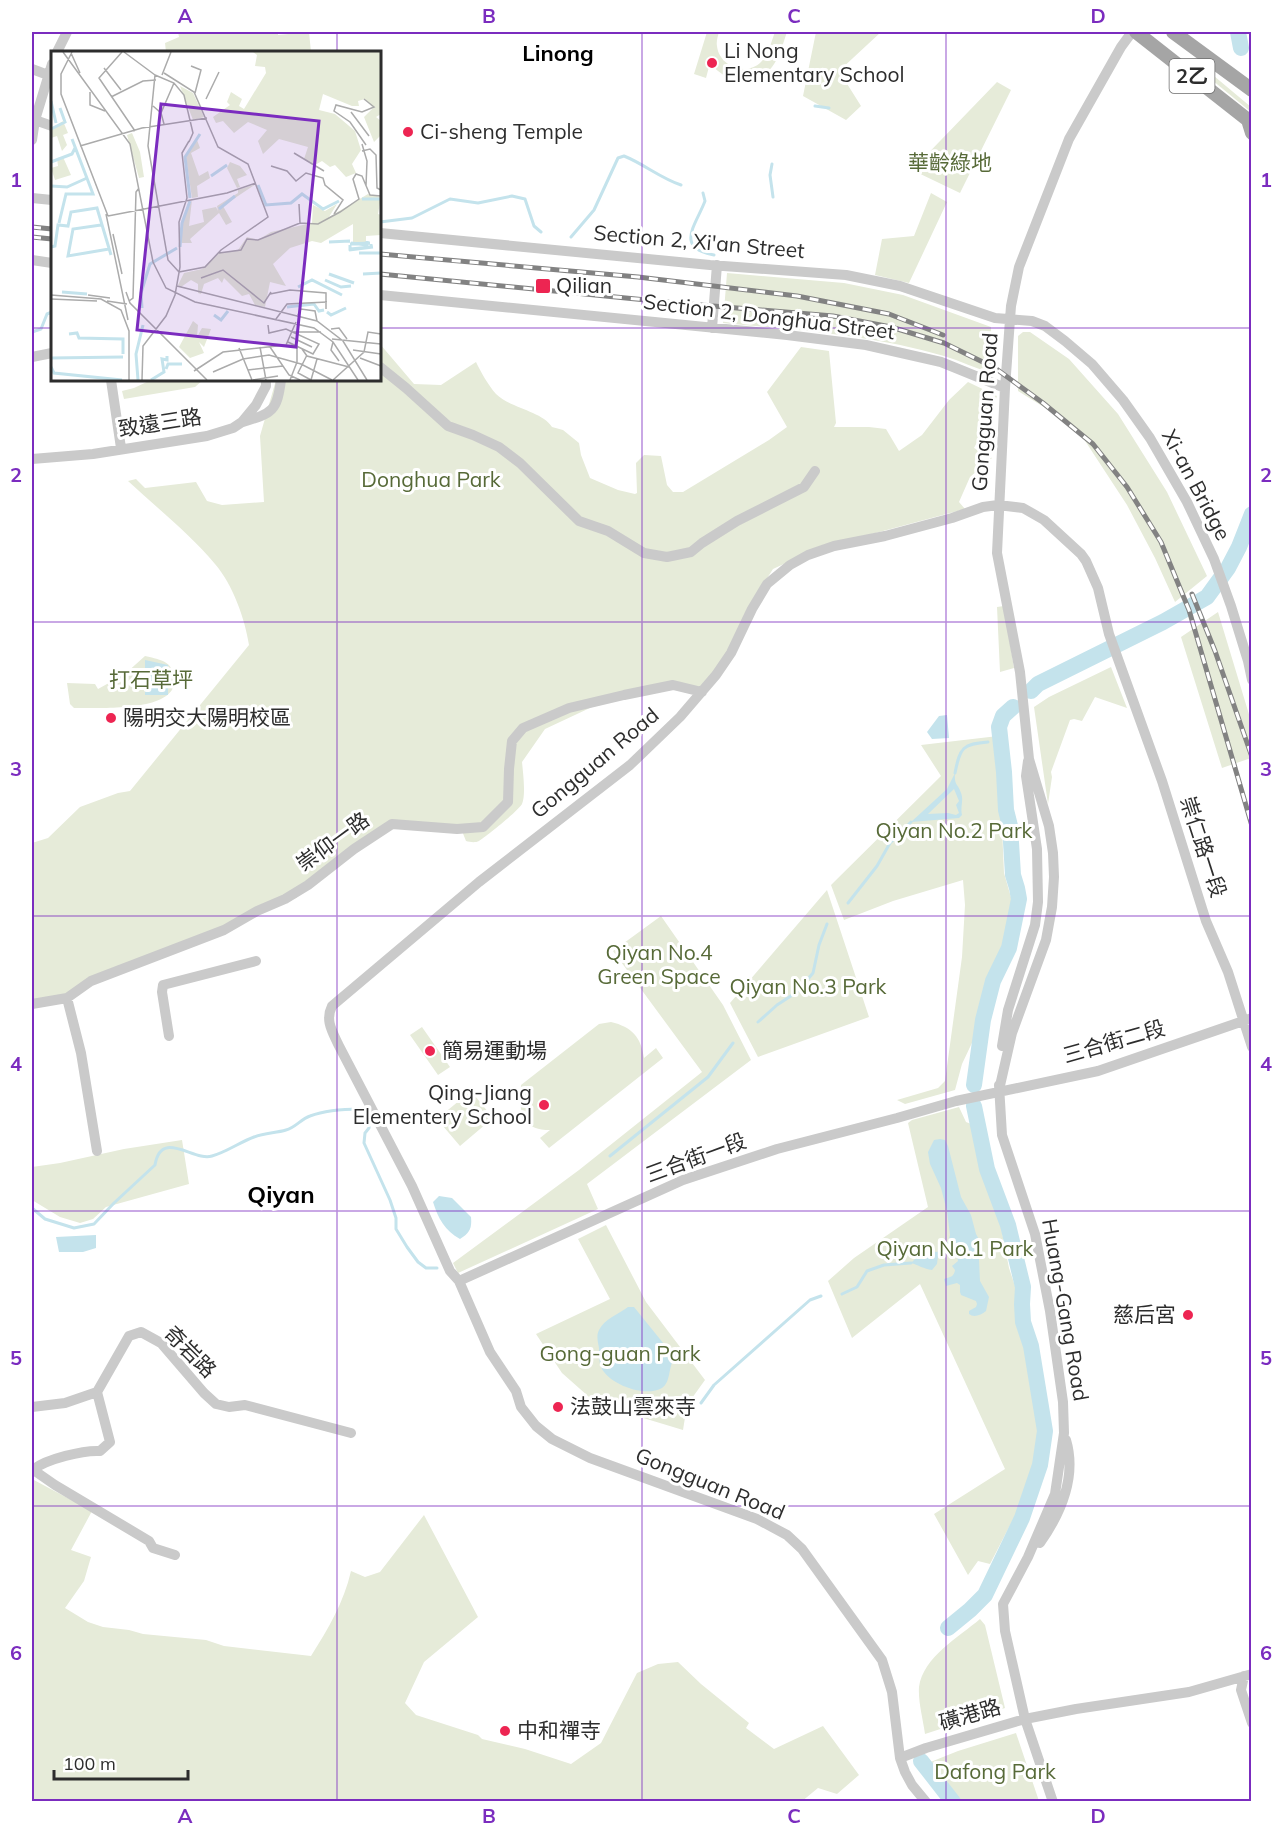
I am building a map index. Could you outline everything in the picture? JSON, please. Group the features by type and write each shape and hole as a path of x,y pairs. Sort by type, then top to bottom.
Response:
{"main road":[{"name":"2乙","path":"1134,32 1250,126"},
{"name":"2乙","path":"1173,32 1251,90"}],"street":[{"path":"51,32 65,34 57,51"},
{"name":"Gongguan Road","path":"926,1802 905,1772 906,1756 892,1692 882,1660 802,1548 787,1535 757,1519 590,1458 552,1439 536,1426 521,1407 516,1391 490,1352 459,1281 448,1267 412,1186 338,1044 328,1022 328,1013 332,1006 479,882 630,765 680,717 731,653 767,584 790,565 808,555 834,546 885,536 983,507 998,505 1010,319 1019,267 1065,149 1084,110 1121,47 1134,32"},
{"path":"32,69 50,70 33,120 32,140"},
{"path":"33,120 51,126"},
{"path":"32,198 51,200"},
{"name":"Section 2, Xi'an Street","path":"381,233 846,275 900,286 995,318 1032,321 1045,326 1092,364 1111,386"},
{"path":"32,260 51,263"},
{"path":"712,328 717,265"},
{"name":"Section 2, Donghua Street","path":"381,295 788,335 866,345 941,362 1005,388"},
{"path":"32,357 51,353"},
{"path":"381,368 448,426 499,447 520,463 579,521 608,531 644,553 667,557 692,552 737,521 804,487 814,471"},
{"path":"111,381 121,448"},
{"path":"242,422 256,405 266,386 266,381"},
{"name":"致遠三路","path":"32,459 93,454 207,436 233,428 242,422 271,411 277,402 281,381"},
{"name":"Xi-an Bridge","path":"1111,386 1150,438 1187,502 1214,560 1248,661 1251,680"},
{"name":"崇仁路一段","path":"998,505 1023,508 1044,520 1086,561 1098,588 1112,642 1162,781 1206,921 1248,1020 1251,1047"},
{"name":"Huang-Gang Road","path":"998,505 997,553 1020,678 1029,759 1050,835 1054,878 1052,908 1046,940 1012,1033 999,1090"},
{"name":"崇仰一路","path":"32,1004 67,998 91,981 224,930 308,885 354,849 392,824 457,829 483,827 508,802 512,741 523,728 569,708 673,685 702,692"},
{"name":"Huang-Gang Road","path":"1029,759 1026,776 1036,849 1038,902 1035,925 1008,1010 999,1090 1002,1135 1028,1211 1043,1271 1063,1402 1064,1432 1055,1494 1028,1557 1003,1604 1005,1631 1025,1719 1053,1802"},
{"path":"169,1036 162,992 163,985 256,961"},
{"path":"67,998 81,1053 97,1151"},
{"name":"三合街二段","path":"984,1094 1098,1071 1248,1020"},
{"name":"三合街一段","path":"459,1281 683,1180 777,1149 984,1094"},
{"name":"奇岩路","path":"98,1392 129,1336 141,1332 161,1344 216,1404 229,1407 245,1405 351,1433"},
{"path":"32,1407 65,1403 98,1392 110,1442 100,1451 88,1450 40,1464 33,1469 55,1485 149,1540 153,1548 175,1555"},
{"path":"1248,1675 1241,1690 1251,1723"},
{"name":"磺港路","path":"906,1756 1025,1719 1189,1692 1248,1675"}],"green space":[{"path":"178,32 278,32 278,35 309,32 311,51 166,51 165,43 179,37"},
{"path":"707,32 719,32 717,46 719,53 728,64 748,69 764,59 775,32 787,32 772,67 757,78 740,81 724,75 710,63 706,78 694,74"},
{"path":"816,32 881,32 839,71 861,106 846,120 803,96"},
{"path":"1190,62 1214,76 1251,107 1251,112"},
{"name":"華齡綠地","path":"997,82 1011,90 960,193 912,170"},
{"path":"931,193 947,202 909,283 875,275 882,239 914,236"},
{"path":"727,273 844,283 903,295 991,327 992,374 944,356 890,343 834,334 723,323"},
{"path":"1023,332 1030,332 1069,359 1118,414 1167,492 1207,576 1175,602 1127,505 1076,427 1018,391 1018,336"},
{"name":"Donghua Park","path":"381,345 414,384 441,385 476,362 490,387 502,399 541,417 552,427 563,430 579,443 590,478 618,490 635,494 637,493 636,463 644,455 661,456 667,485 673,492 683,492 787,427 767,392 801,347 829,351 836,423 834,427 886,429 899,451 922,435 949,400 968,382 997,396 988,421 974,448 992,458 970,477 959,502 965,509 816,549 773,569 747,609 726,654 704,685 692,692 675,687 592,707 545,729 522,762 524,789 522,804 479,841 466,841 462,831 396,826 330,868 296,898 83,982 67,998 32,1003 32,843 48,838 80,807 130,791 249,645 245,624 237,603 221,572 195,542 128,481 136,479 145,488 196,482 207,501 222,505 264,502 260,436 276,381 381,381"},
{"path":"149,381 202,381 195,387 124,399 122,391"},
{"path":"1004,606 1014,668 1000,672 997,607"},
{"path":"1218,612 1251,721 1251,758 1222,768 1181,637"},
{"name":"打石草坪","path":"145,656 167,663 172,670 173,688 165,696 136,706 74,708 70,704 67,683 95,684 98,689 125,674"},
{"path":"1111,667 1127,708 1095,697 1082,721 1070,720 1051,772 1048,804 1034,707 1049,697"},
{"name":"Qiyan No.2 Park","path":"998,736 1004,873 1012,901 1004,944 991,979 992,994 988,1009 962,1064 955,1090 905,1104 897,1100 938,1088 945,1081 962,957 965,905 963,880 893,901 844,920 831,885 941,776 921,745"},
{"name":"Qiyan No.3 Park","path":"827,890 869,1017 758,1057 730,1003"},
{"name":"Qiyan No.4 Green Space","path":"661,916 723,1005 751,1060 587,1184 598,1209 458,1273 453,1263 579,1170 702,1072 613,951"},
{"path":"611,1022 625,1027 634,1034 641,1044 644,1058 656,1048 663,1058 549,1148 540,1138 550,1130 533,1127 527,1123 521,1111 521,1085 599,1024"},
{"name":"簡易運動場","path":"422,1027 450,1067 438,1075 410,1035"},
{"path":"471,1091 493,1118 460,1146 437,1119"},
{"name":"Qiyan No.1 Park","path":"959,1107 966,1122 971,1124 984,1178 996,1205 1009,1268 1016,1289 1016,1314 1026,1341 1041,1428 1036,1466 1023,1500 990,1564 978,1561 968,1575 934,1514 1005,1469 920,1284 852,1338 828,1281 854,1258 928,1207 908,1123"},
{"path":"182,1140 189,1184 106,1207 93,1219 80,1223 60,1217 32,1200 32,1167"},
{"name":"Gong-guan Park","path":"606,1225 646,1302 705,1380 687,1405 683,1430 597,1404 562,1373 536,1334 610,1299 578,1239"},
{"path":"32,1479 92,1511 71,1550 91,1557 84,1581 65,1608 88,1622 143,1634 206,1640 224,1646 311,1656 340,1604 351,1571 365,1577 380,1572 424,1515 478,1617 424,1662 405,1703 416,1715 478,1735 482,1739 525,1749 571,1764 601,1743 637,1673 658,1664 678,1662 749,1723 746,1728 774,1749 823,1726 859,1775 837,1794 818,1788 801,1802 32,1801"},
{"path":"980,1619 985,1625 1005,1708 925,1734 919,1693 922,1676 927,1666 943,1648"},
{"name":"Dafong Park","path":"1016,1733 1039,1801 962,1801 928,1763 958,1751"}],"water":[{"path":"145,660 168,665 168,695 145,695"},
{"path":"947,715 949,738 932,739 927,732 939,716"},
{"path":"955,773 962,798 962,815 959,818 911,822 947,789","holes":["954,789 959,801 956,805 959,813 956,815 928,814"]},
{"path":"934,1140 945,1140 948,1146 961,1197 971,1215 981,1243 980,1281 989,1297 986,1311 978,1316 969,1314 969,1311 977,1304 976,1301 961,1295 960,1285 957,1283 946,1286 944,1279 954,1274 955,1270 952,1266 958,1261 957,1257 947,1250 938,1256 937,1264 932,1270 911,1263 923,1251 928,1249 940,1251 948,1242 950,1235 941,1188 930,1164 928,1152"},
{"path":"439,1196 452,1198 471,1217 470,1230 460,1239 446,1228 437,1213 433,1202"},
{"path":"96,1235 96,1248 83,1252 59,1252 56,1237"},
{"path":"628,1307 634,1307 674,1359 667,1382 655,1391 637,1390 619,1384 605,1373 600,1365 599,1330 608,1320"}],"waterway":[{"path":"1238,32 1241,48"},
{"path":"815,106 829,108"},
{"path":"571,237 594,210 618,158 624,156 681,185"},
{"path":"772,164 770,175 773,197"},
{"path":"703,193 705,201 693,227 691,241 694,247 702,252 714,255"},
{"path":"381,222 412,218 450,199 478,203 512,196 525,199 534,226 541,232"},
{"path":"32,332 41,329 47,314 51,312"},
{"path":"1031,691 1038,684 1163,622 1207,597 1228,568 1252,514"},
{"path":"974,1085 983,1020 993,981 1009,948 1019,899 1013,875 999,727 1003,716 1013,707"},
{"path":"955,773 964,748 988,742"},
{"path":"848,903 877,866 890,843 911,822"},
{"path":"758,1022 777,1005 797,992 813,973 819,945 827,924"},
{"path":"610,1156 708,1077 733,1043"},
{"path":"948,1628 985,1595 1022,1518 1040,1465 1045,1431 1031,1346 1023,1322 1023,1287 1008,1225 987,1169 974,1106"},
{"path":"32,1208 45,1219 74,1228 94,1224 155,1165 158,1154 164,1149 171,1147 205,1157 212,1156 254,1137 289,1129 316,1114 335,1110 360,1109 369,1123 364,1143 390,1200 396,1218 396,1229 418,1262 426,1268 437,1268"},
{"path":"842,1294 857,1287 867,1271 884,1265 911,1263"},
{"path":"701,1403 714,1385 810,1300 821,1296"},
{"path":"921,1761 953,1802"}],"railway":[{"path":"32,227 51,229"},
{"path":"32,237 51,239"},
{"path":"381,254 638,277 797,296 889,314 943,335"},
{"path":"381,274 833,316 891,327 944,343 995,368 1093,444 1127,487 1161,542 1189,610 1252,826"},
{"path":"1192,594 1215,651 1252,757"}],"place":[{"name":"Li Nong Elementary School","path":"712,63"},
{"name":"Ci-sheng Temple","path":"408,132"},
{"name":"Qilian","path":"543,286"},
{"name":"陽明交大陽明校區","path":"111,718"},
{"name":"簡易運動場","path":"430,1051"},
{"name":"Qing-Jiang Elementery School","path":"544,1105"},
{"name":"慈后宮","path":"1188,1315"},
{"name":"法鼓山雲來寺","path":"558,1407"},
{"name":"中和禪寺","path":"505,1731"}],"district":[{"name":"Linong","path":"558,53"},
{"name":"Qiyan","path":"281,1195"}]}
